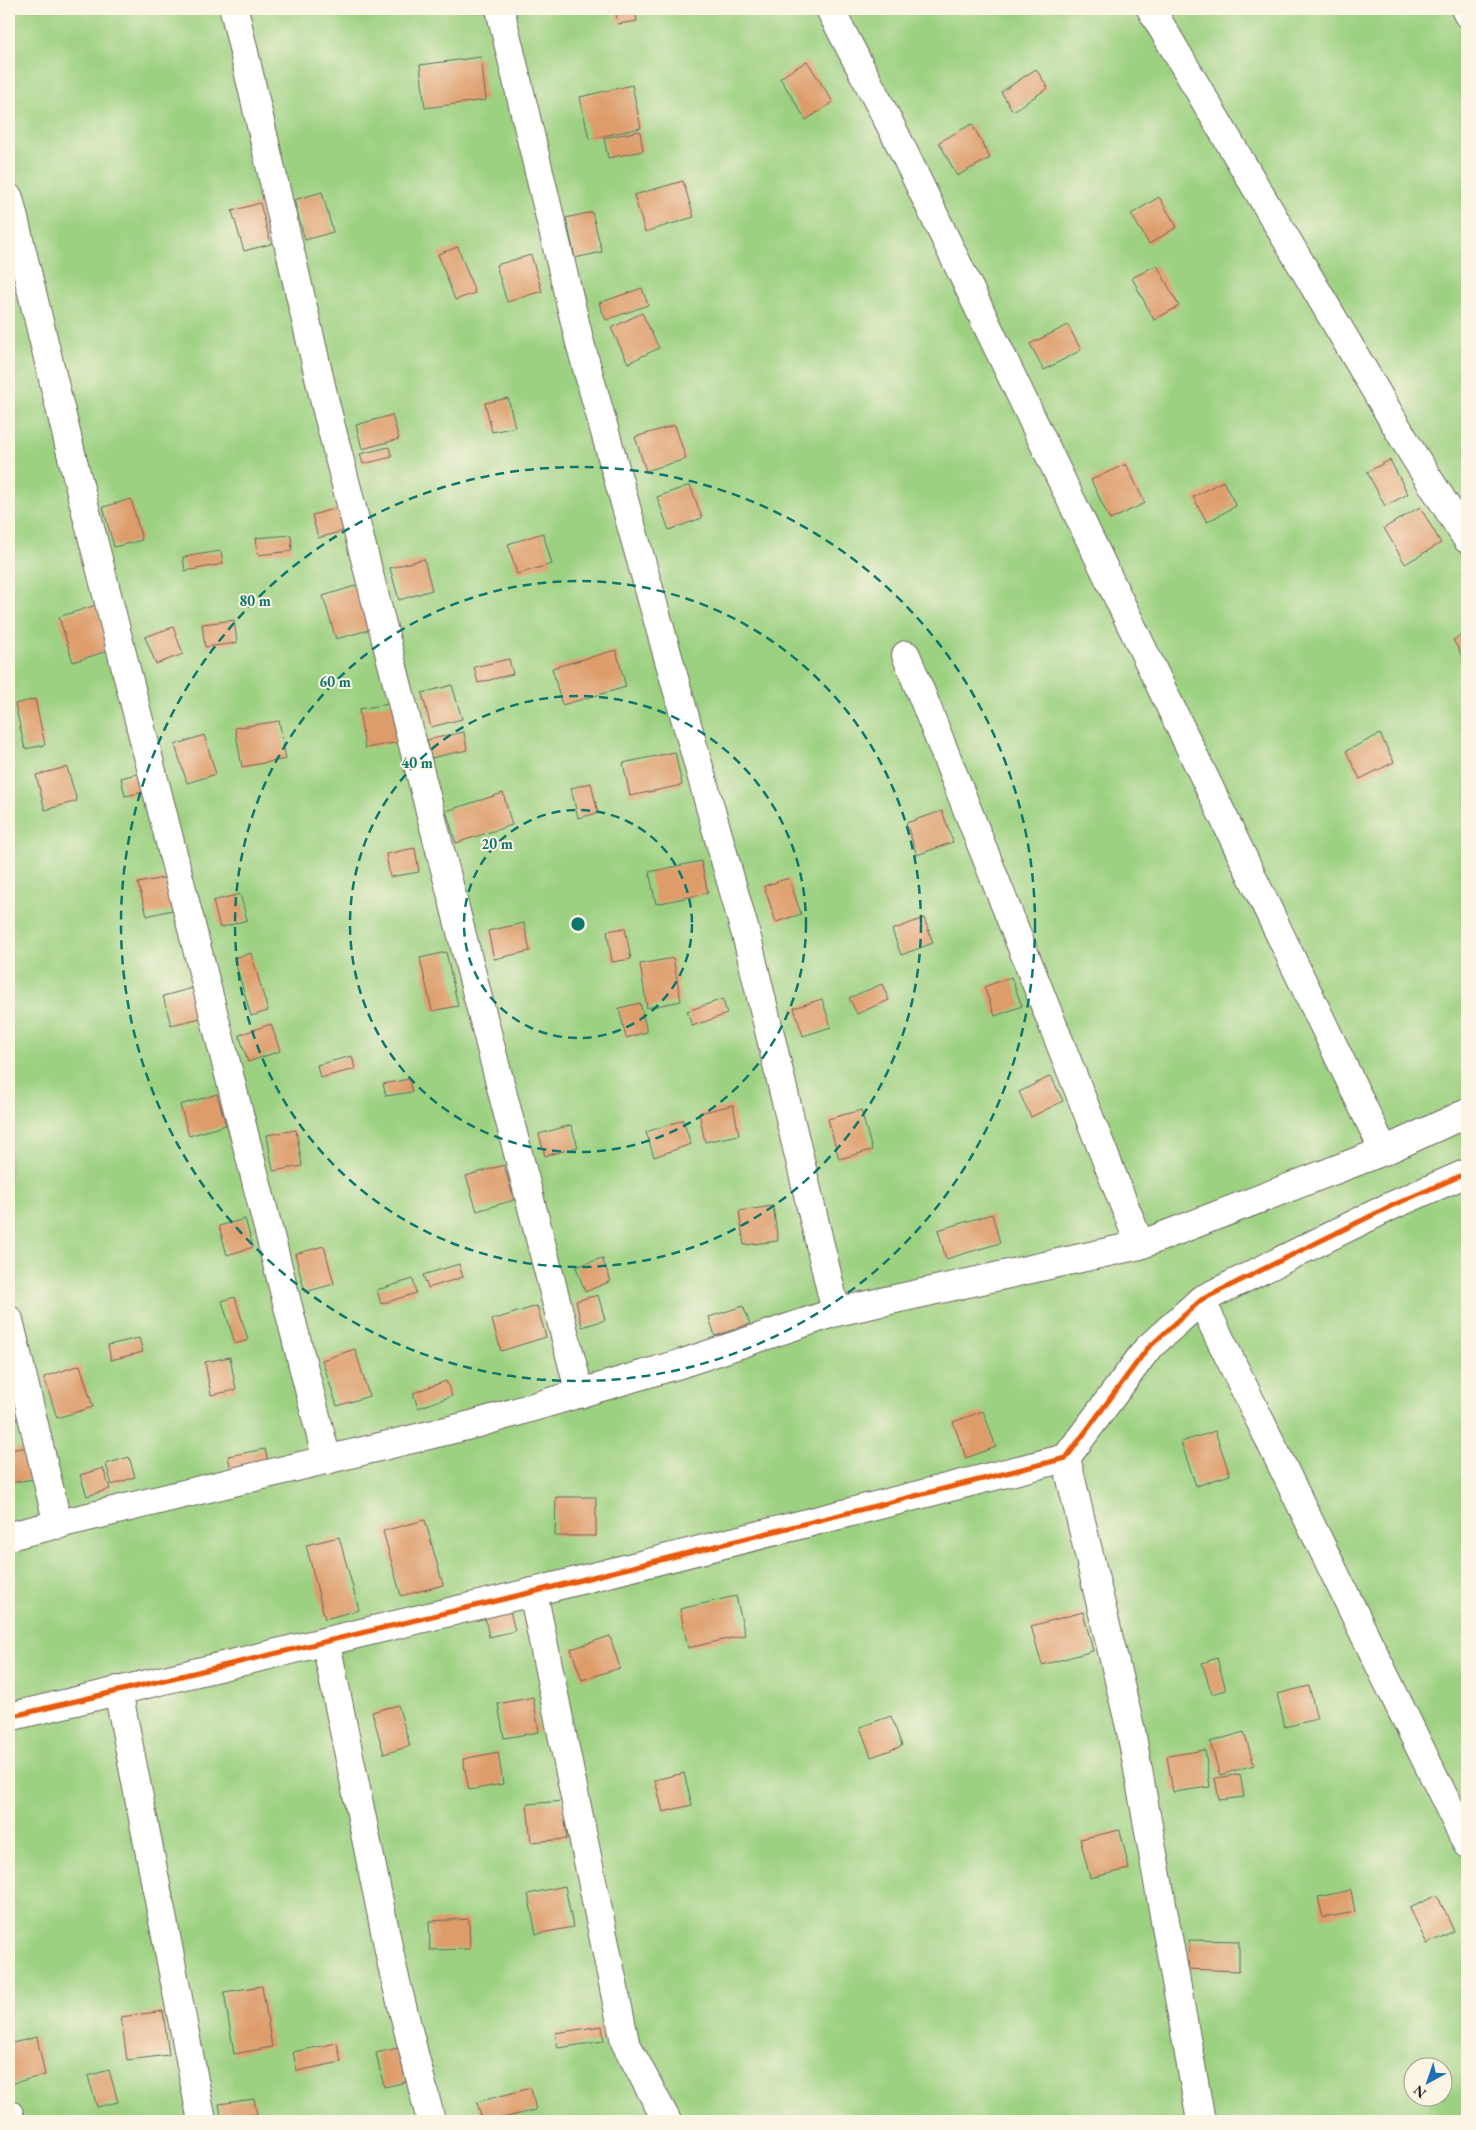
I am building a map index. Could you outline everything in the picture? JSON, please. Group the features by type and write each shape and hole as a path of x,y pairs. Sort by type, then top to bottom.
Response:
{"street":[{"path":"234,9 326,407 580,1394"},
{"path":"500,9 580,343 748,942 836,1312"},
{"path":"830,9 896,136 1384,1151"},
{"path":"1151,9 1414,456 1467,540"},
{"path":"1465,9 1467,13"},
{"path":"9,198 73,463 327,1460"},
{"path":"906,654 1140,1245"},
{"path":"9,1536 475,1424 580,1394 836,1312 1140,1245 1384,1151 1467,1112"},
{"path":"9,1718 118,1690 326,1643 1066,1458 1147,1350 1201,1300 1391,1206 1467,1173"},
{"path":"1201,1300 1467,1844"},
{"path":"9,1320 58,1525"},
{"path":"1066,1458 1131,1732 1200,2121"},
{"path":"533,1592 625,2042 667,2121"},
{"path":"326,1643 393,1970 431,2121"},
{"path":"118,1690 202,2121"},
{"path":"9,2114 10,2121"}],"green space":[{"path":"9,9 1467,9 1467,2121 9,2121"}],"building":[{"path":"615,9 635,9 637,21 618,24"},
{"path":"713,9 726,9 715,13"},
{"path":"481,57 486,100 425,108 420,65"},
{"path":"807,61 833,102 806,120 780,78"},
{"path":"1036,69 1048,88 1013,111 1001,92"},
{"path":"632,85 641,128 589,139 580,97"},
{"path":"972,124 990,158 957,176 939,142"},
{"path":"640,131 643,151 608,158 604,138"},
{"path":"683,181 694,217 645,232 634,195"},
{"path":"322,192 333,232 305,240 294,200"},
{"path":"1159,197 1177,227 1149,244 1131,214"},
{"path":"260,203 271,244 244,251 232,211"},
{"path":"592,212 602,252 575,258 566,218"},
{"path":"458,247 475,293 455,300 438,254"},
{"path":"531,255 542,291 507,302 496,265"},
{"path":"1157,265 1179,306 1154,320 1132,278"},
{"path":"642,288 648,305 606,320 599,303"},
{"path":"642,313 659,348 628,363 611,328"},
{"path":"1068,325 1081,350 1044,370 1030,344"},
{"path":"508,398 515,427 492,432 485,403"},
{"path":"392,415 399,439 362,449 356,425"},
{"path":"675,425 686,459 646,471 635,437"},
{"path":"389,447 392,457 363,464 360,454"},
{"path":"1390,460 1408,494 1385,506 1367,472"},
{"path":"1126,464 1145,503 1110,520 1091,480"},
{"path":"1223,481 1236,506 1207,522 1193,497"},
{"path":"690,485 702,518 669,530 657,497"},
{"path":"131,499 142,540 114,547 103,507"},
{"path":"1420,507 1441,543 1405,564 1384,528"},
{"path":"337,508 343,531 318,538 312,515"},
{"path":"543,533 552,564 517,574 508,544"},
{"path":"291,535 292,551 258,555 256,538"},
{"path":"221,551 223,564 185,571 183,557"},
{"path":"424,559 432,590 399,600 390,568"},
{"path":"358,585 372,629 336,639 323,596"},
{"path":"96,605 110,650 73,662 59,617"},
{"path":"234,620 237,643 205,647 202,624"},
{"path":"173,627 183,654 156,664 145,637"},
{"path":"1467,632 1467,664 1453,640"},
{"path":"616,650 626,687 562,705 552,668"},
{"path":"509,659 513,674 478,683 474,667"},
{"path":"452,685 462,719 431,727 422,693"},
{"path":"35,699 45,745 25,749 15,704"},
{"path":"394,703 400,742 365,748 359,709"},
{"path":"279,721 286,759 242,767 235,728"},
{"path":"464,732 467,750 431,758 427,740"},
{"path":"1380,734 1394,762 1360,779 1346,751"},
{"path":"204,735 216,774 187,783 175,745"},
{"path":"675,752 682,785 630,796 623,763"},
{"path":"67,767 77,801 45,810 36,775"},
{"path":"144,772 149,791 125,796 121,778"},
{"path":"591,783 598,813 578,818 571,788"},
{"path":"503,793 512,825 456,843 446,811"},
{"path":"942,811 953,842 917,855 906,823"},
{"path":"415,848 419,872 390,877 386,854"},
{"path":"701,861 708,893 656,904 649,872"},
{"path":"168,877 176,909 147,916 138,883"},
{"path":"789,878 801,914 776,922 764,886"},
{"path":"240,894 247,920 220,928 213,901"},
{"path":"924,918 933,943 901,955 892,930"},
{"path":"524,923 530,951 494,959 488,931"},
{"path":"625,928 631,959 612,962 607,931"},
{"path":"446,952 458,1006 432,1011 420,958"},
{"path":"251,953 268,1011 251,1016 234,958"},
{"path":"673,958 681,1001 647,1008 640,964"},
{"path":"1011,977 1022,1006 995,1016 984,987"},
{"path":"882,984 889,1000 857,1014 849,998"},
{"path":"193,988 201,1018 171,1025 163,996"},
{"path":"723,999 727,1014 692,1026 687,1011"},
{"path":"822,999 831,1027 803,1036 794,1008"},
{"path":"640,1003 647,1032 626,1038 619,1008"},
{"path":"271,1024 280,1051 248,1062 239,1035"},
{"path":"352,1056 355,1069 320,1078 317,1065"},
{"path":"1051,1076 1063,1101 1031,1117 1019,1092"},
{"path":"409,1079 412,1092 386,1096 383,1084"},
{"path":"217,1094 226,1125 189,1136 180,1105"},
{"path":"733,1105 739,1135 705,1142 699,1113"},
{"path":"861,1110 872,1150 839,1159 828,1119"},
{"path":"683,1120 691,1144 654,1157 646,1132"},
{"path":"571,1125 578,1147 545,1156 539,1134"},
{"path":"296,1130 302,1166 273,1171 267,1135"},
{"path":"504,1165 514,1200 477,1211 466,1176"},
{"path":"773,1206 778,1241 744,1245 739,1211"},
{"path":"992,1214 1000,1243 946,1259 938,1230"},
{"path":"245,1219 253,1247 227,1255 219,1226"},
{"path":"324,1246 334,1284 305,1292 295,1254"},
{"path":"602,1258 611,1281 585,1292 576,1267"},
{"path":"459,1264 463,1277 428,1288 423,1275"},
{"path":"413,1279 416,1293 381,1304 377,1290"},
{"path":"598,1295 605,1320 582,1327 576,1301"},
{"path":"235,1297 248,1340 235,1344 222,1301"},
{"path":"537,1306 546,1337 501,1351 492,1320"},
{"path":"743,1306 750,1324 715,1336 709,1317"},
{"path":"139,1338 143,1352 111,1360 108,1345"},
{"path":"355,1349 369,1396 337,1406 322,1360"},
{"path":"230,1357 236,1390 211,1395 205,1362"},
{"path":"80,1365 93,1407 57,1418 44,1377"},
{"path":"446,1381 452,1396 418,1408 413,1393"},
{"path":"983,1411 996,1447 966,1458 953,1422"},
{"path":"1215,1431 1230,1475 1196,1486 1181,1442"},
{"path":"29,1447 34,1479 9,1483 9,1450"},
{"path":"265,1449 268,1462 231,1470 228,1456"},
{"path":"129,1457 135,1477 112,1485 106,1464"},
{"path":"103,1468 110,1489 87,1496 80,1475"},
{"path":"556,1497 596,1497 596,1536 555,1536"},
{"path":"425,1520 443,1585 401,1596 383,1531"},
{"path":"339,1537 359,1610 325,1619 306,1545"},
{"path":"736,1596 745,1635 688,1648 680,1609"},
{"path":"509,1607 515,1631 489,1637 484,1613"},
{"path":"1083,1612 1093,1651 1042,1665 1031,1626"},
{"path":"610,1636 620,1668 582,1680 571,1649"},
{"path":"1217,1658 1226,1690 1212,1694 1202,1663"},
{"path":"1309,1686 1317,1719 1285,1727 1277,1694"},
{"path":"533,1697 539,1732 504,1738 498,1704"},
{"path":"398,1705 410,1746 384,1754 372,1712"},
{"path":"891,1716 902,1746 871,1757 860,1727"},
{"path":"1244,1732 1254,1765 1220,1775 1210,1742"},
{"path":"1205,1750 1210,1787 1173,1792 1167,1756"},
{"path":"498,1752 503,1784 469,1790 463,1759"},
{"path":"684,1773 692,1805 663,1812 655,1780"},
{"path":"1240,1774 1244,1797 1219,1800 1215,1778"},
{"path":"563,1801 567,1839 531,1842 527,1804"},
{"path":"1120,1830 1129,1869 1090,1878 1080,1839"},
{"path":"565,1886 573,1927 536,1934 528,1894"},
{"path":"1351,1890 1355,1912 1323,1918 1318,1897"},
{"path":"1437,1895 1454,1931 1427,1944 1410,1908"},
{"path":"469,1919 470,1949 430,1950 429,1921"},
{"path":"1189,1940 1239,1941 1239,1971 1188,1969"},
{"path":"262,1986 272,2047 234,2054 224,1992"},
{"path":"163,2011 169,2055 127,2060 121,2017"},
{"path":"602,2026 604,2041 558,2048 555,2033"},
{"path":"37,2037 45,2075 9,2084 9,2044"},
{"path":"337,2043 341,2062 297,2071 293,2052"},
{"path":"398,2048 406,2082 384,2087 376,2053"},
{"path":"109,2070 118,2102 97,2107 88,2076"},
{"path":"531,2088 536,2110 490,2121 482,2121 477,2102"},
{"path":"254,2099 257,2114 222,2120 219,2104"},
{"path":"119,2117 120,2121 103,2121"}],"cycle path":[{"path":"9,1717 533,1592 1066,1458 1147,1349 1201,1300 1391,1206 1467,1173"}]}
